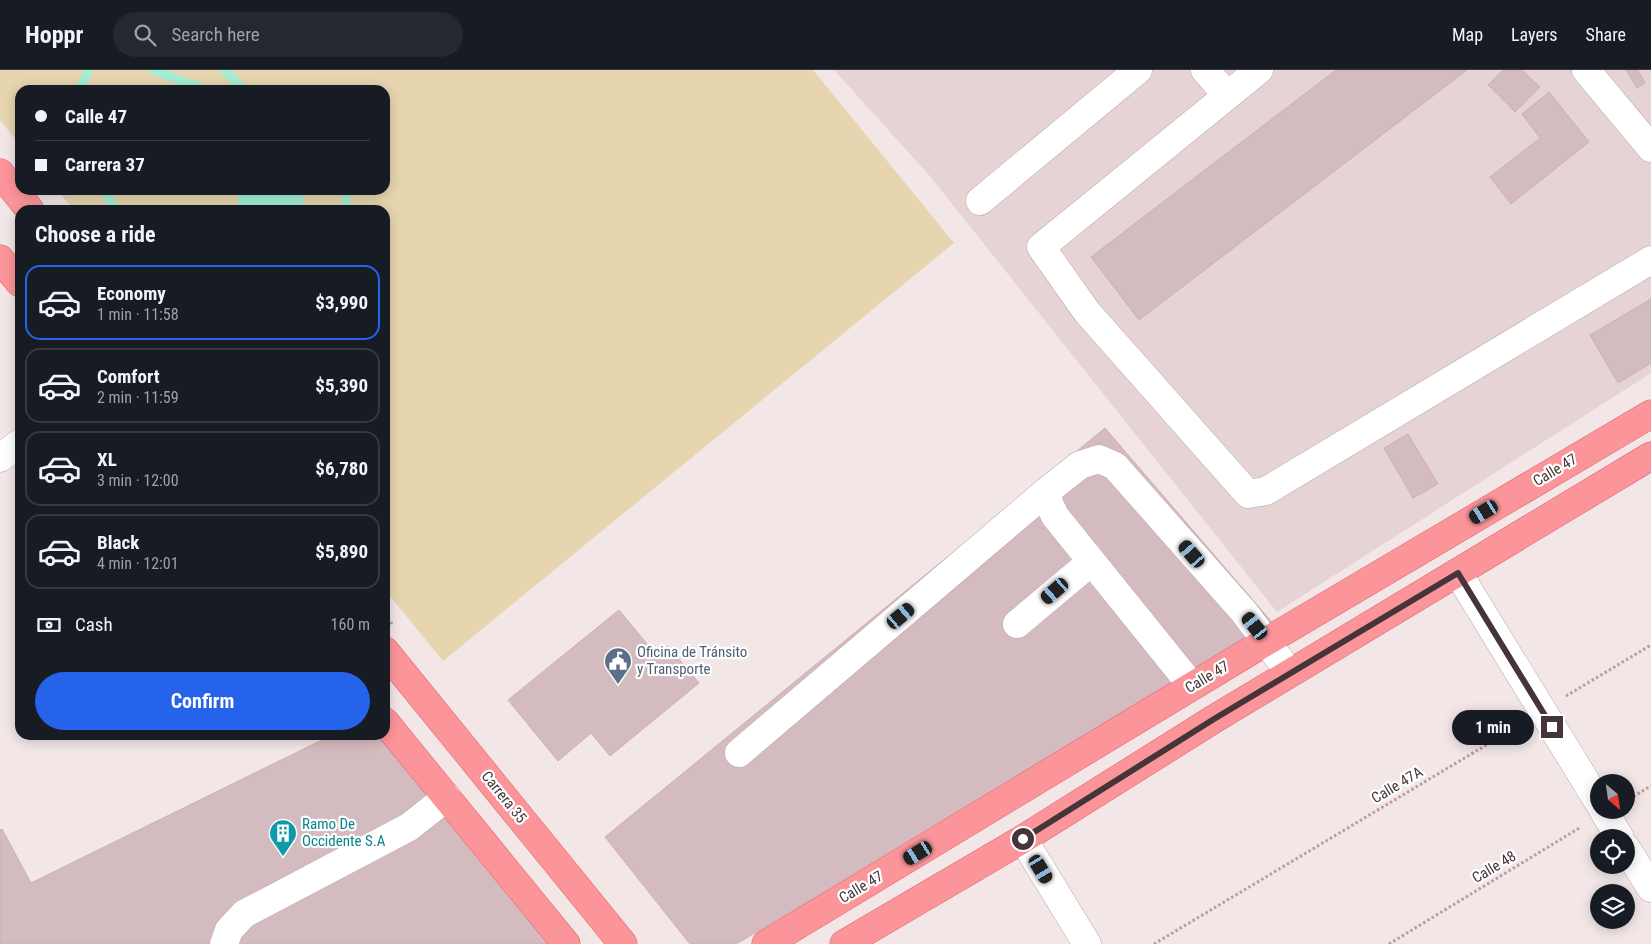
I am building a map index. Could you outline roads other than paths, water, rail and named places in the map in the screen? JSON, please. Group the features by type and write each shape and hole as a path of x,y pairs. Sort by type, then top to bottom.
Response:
{"main road":[{"path":"0,173 15,192"},
{"path":"18,195 26,205"},
{"path":"0,259 15,277"},
{"name":"Calle 47","path":"766,944 1267,640 1651,414"},
{"path":"844,944 1023,839 1290,673 1651,456"},
{"name":"Carrera 35","path":"390,657 623,944"},
{"path":"390,728 566,944"}],"street":[{"path":"980,201 1138,70"},
{"path":"1205,70 1227,95"},
{"path":"1259,70 1041,246 1087,312 1248,494 1266,491 1651,260"},
{"path":"1586,70 1651,148"},
{"path":"0,458 15,446"},
{"path":"738,753 1080,464 1100,459 1116,466 1267,640 1290,673"},
{"path":"1048,491 1055,516 1192,686"},
{"path":"1017,624 1091,562"},
{"path":"1458,573 1542,712 1590,781"},
{"path":"224,944 229,930 244,914 409,827 447,797"},
{"path":"1023,839 1087,944"},
{"path":"1635,862 1651,888"}],"waterway":[{"path":"82,85 89,70"},
{"path":"153,70 193,85"},
{"path":"224,70 239,85"},
{"path":"106,195 113,205"},
{"path":"346,195 346,205"}],"place":[{"name":"Oficina de Tránsito y Transporte","path":"618,685"},
{"name":"Ramo De Occidente S.A","path":"283,857"}]}
